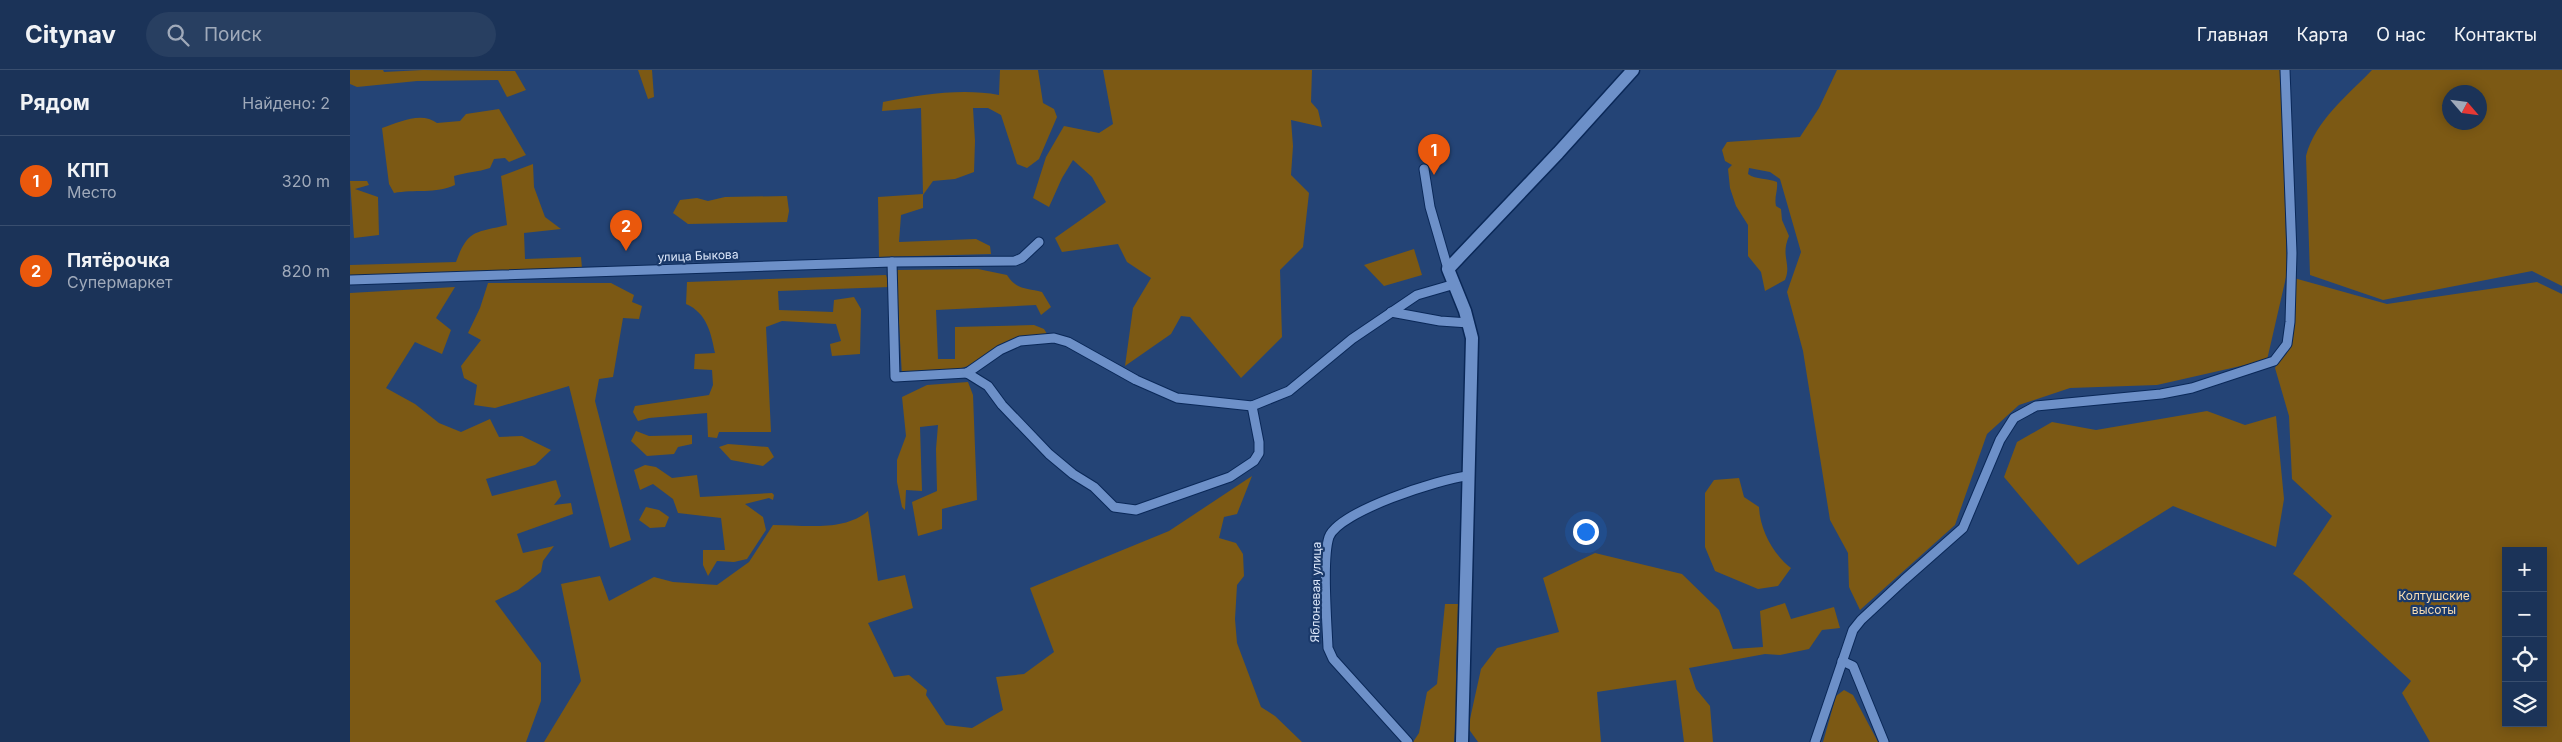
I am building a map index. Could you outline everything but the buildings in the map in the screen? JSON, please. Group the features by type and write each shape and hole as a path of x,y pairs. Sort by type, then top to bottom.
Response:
{"street":[{"path":"1448,269 1558,153 1633,70"},
{"path":"1815,742 1854,630 1861,620 1964,528 2000,440 2014,418 2036,406 2161,394 2192,388 2274,362 2281,354 2287,344 2290,322 2292,252 2285,70"},
{"path":"1424,169 1430,207 1448,269 1469,323 1472,338 1467,476 1462,742"},
{"name":"улица Быкова","path":"350,280 892,262 1015,261 1022,258 1039,242"},
{"path":"892,262 895,377 967,372 1000,350 1020,342 1054,338 1068,342 1136,380 1177,398 1252,406 1289,391 1352,339 1417,295 1455,284"},
{"path":"1391,312 1440,321 1469,323"},
{"path":"967,372 988,386 1002,405 1042,447 1073,474 1094,487 1114,507 1136,510 1230,477 1254,461 1259,453 1259,442 1252,406"},
{"name":"Яблоневая улица","path":"1408,742 1333,659 1328,648 1327,562 1330,536 1340,522 1372,507 1422,486 1448,478 1467,476"},
{"path":"1842,661 1853,666 1884,742"}],"green space":[{"path":"350,70 383,70 384,72 423,70 515,71 526,90 507,97 498,80 417,81 357,87 350,84"},
{"path":"638,70 652,70 654,97 648,99"},
{"path":"1000,70 1038,70 1043,103 1054,109 1057,117 1039,159 1027,168 1017,164 1001,115 988,108 973,108 974,172 955,179 933,181 923,195 923,208 901,215 899,242 976,239 990,246 991,254 879,257 878,197 923,194 921,108 882,111 883,102 955,92 999,95"},
{"path":"1103,70 1312,70 1311,102 1318,110 1322,127 1291,120 1293,146 1291,175 1309,193 1303,247 1280,270 1282,337 1241,378 1190,317 1181,316 1171,334 1125,366 1133,308 1151,278 1127,262 1118,244 1062,252 1055,238 1106,202 1092,177 1073,160 1062,178 1049,207 1033,198 1046,157 1064,126 1099,133 1113,124"},
{"path":"1837,70 2281,70 2287,273 2267,360 2157,385 2070,388 2019,405 1987,434 1955,525 1860,610 1849,587 1848,553 1830,520 1803,351 1787,292 1801,252 1780,179 1770,172 1749,168 1748,174 1751,176 1777,182 1776,206 1781,209 1782,220 1789,236 1786,249 1787,274 1785,280 1765,291 1761,272 1748,256 1748,225 1736,206 1730,188 1728,169 1732,165 1725,161 1722,150 1727,142 1800,137 1819,108"},
{"path":"2372,70 2562,70 2562,286 2532,271 2383,300 2310,275 2306,156 2310,143 2317,131 2343,99"},
{"path":"499,109 526,155 509,162 505,158 494,159 490,168 454,176 455,185 448,188 394,193 389,184 382,128 417,118 424,118 437,123 460,121 466,114"},
{"path":"533,164 534,187 545,217 561,229 524,233 525,259 581,257 582,268 350,276 350,265 456,262 465,243 474,234 507,225 501,176"},
{"path":"350,181 367,181 369,185 355,189 378,197 379,235 354,238"},
{"path":"787,196 789,211 787,222 688,224 673,213 680,200 697,198 708,201 725,197"},
{"path":"1414,249 1422,275 1384,286 1364,265"},
{"path":"978,269 1007,275 1018,286 1042,292 1051,307 1041,315 1036,305 936,310 938,359 955,359 955,327 1034,325 1044,329 1047,334 1028,337 1010,343 994,350 980,360 961,368 902,376 896,270"},
{"path":"886,275 890,287 778,291 779,310 833,312 834,300 854,297 861,309 860,354 832,356 830,344 841,341 836,324 782,321 766,327 771,432 719,432 717,438 708,437 707,413 649,418 638,421 633,412 635,406 709,395 713,385 712,370 694,369 695,354 715,353 707,324 699,313 686,304 687,282"},
{"name":"Колтушские высоты","path":"2294,278 2387,304 2537,282 2562,294 2562,742 2430,742 2402,693 2411,681 2303,581 2293,574 2332,516 2292,479 2289,416 2275,368 2289,340"},
{"path":"488,283 611,283 634,295 632,302 642,306 639,319 623,318 613,377 599,379 595,401 631,540 610,548 569,386 495,408 474,405 477,385 464,378 461,366 481,340 468,333 480,308"},
{"path":"455,287 436,318 451,330 442,354 415,342 386,388 415,404 439,423 461,432 490,419 499,437 522,436 551,450 535,465 486,479 492,496 556,480 561,496 554,505 571,503 573,514 517,534 523,553 554,546 543,561 541,572 518,590 495,601 541,663 541,701 526,742 350,742 350,293"},
{"path":"968,382 973,395 977,500 942,509 942,529 918,536 912,502 937,491 936,449 938,425 920,427 922,491 906,490 905,510 902,507 897,482 897,460 906,436 902,397 927,385"},
{"path":"2207,411 2245,425 2276,416 2284,499 2276,547 2173,506 2078,565 2004,477 2017,442 2052,422 2096,430"},
{"path":"636,431 649,436 692,435 692,444 678,447 674,454 647,456 631,441"},
{"path":"728,444 768,447 774,457 763,466 731,460 719,447"},
{"path":"645,465 656,467 672,478 697,475 700,497 772,493 774,495 773,500 769,498 745,504 763,517 766,530 747,559 734,562 717,561 708,576 703,565 703,550 725,550 721,518 678,513 673,499 653,484 640,490 634,470"},
{"path":"1252,476 1237,514 1224,517 1219,538 1236,543 1243,554 1244,576 1237,585 1235,619 1237,643 1261,707 1275,716 1302,742 544,742 581,681 561,584 600,576 609,601 654,577 673,582 717,585 749,562 773,525 835,525 858,518 868,511 878,581 905,575 913,608 868,623 894,677 909,675 927,690 926,695 946,725 972,728 1003,710 996,677 1024,674 1054,652 1030,588 1169,531"},
{"path":"1739,478 1744,497 1759,507 1765,533 1773,549 1791,568 1778,586 1758,589 1715,571 1705,547 1705,493 1714,480"},
{"path":"646,507 659,510 669,517 665,527 650,528 639,520"},
{"path":"1595,553 1682,574 1719,610 1733,649 1763,647 1760,611 1785,603 1791,619 1834,607 1840,628 1822,630 1809,649 1780,655 1765,654 1689,668 1696,689 1710,706 1713,742 1684,742 1676,680 1597,692 1601,742 1478,742 1468,728 1481,669 1497,648 1559,632 1543,578"},
{"path":"1445,604 1458,604 1456,670 1459,686 1454,742 1413,742 1419,733 1427,692 1437,684"},
{"path":"1844,690 1853,695 1878,742 1823,742 1836,696"}],"place":[{"name":"КПП","path":"1434,175"},
{"name":"Пятёрочка","path":"626,251"}]}
